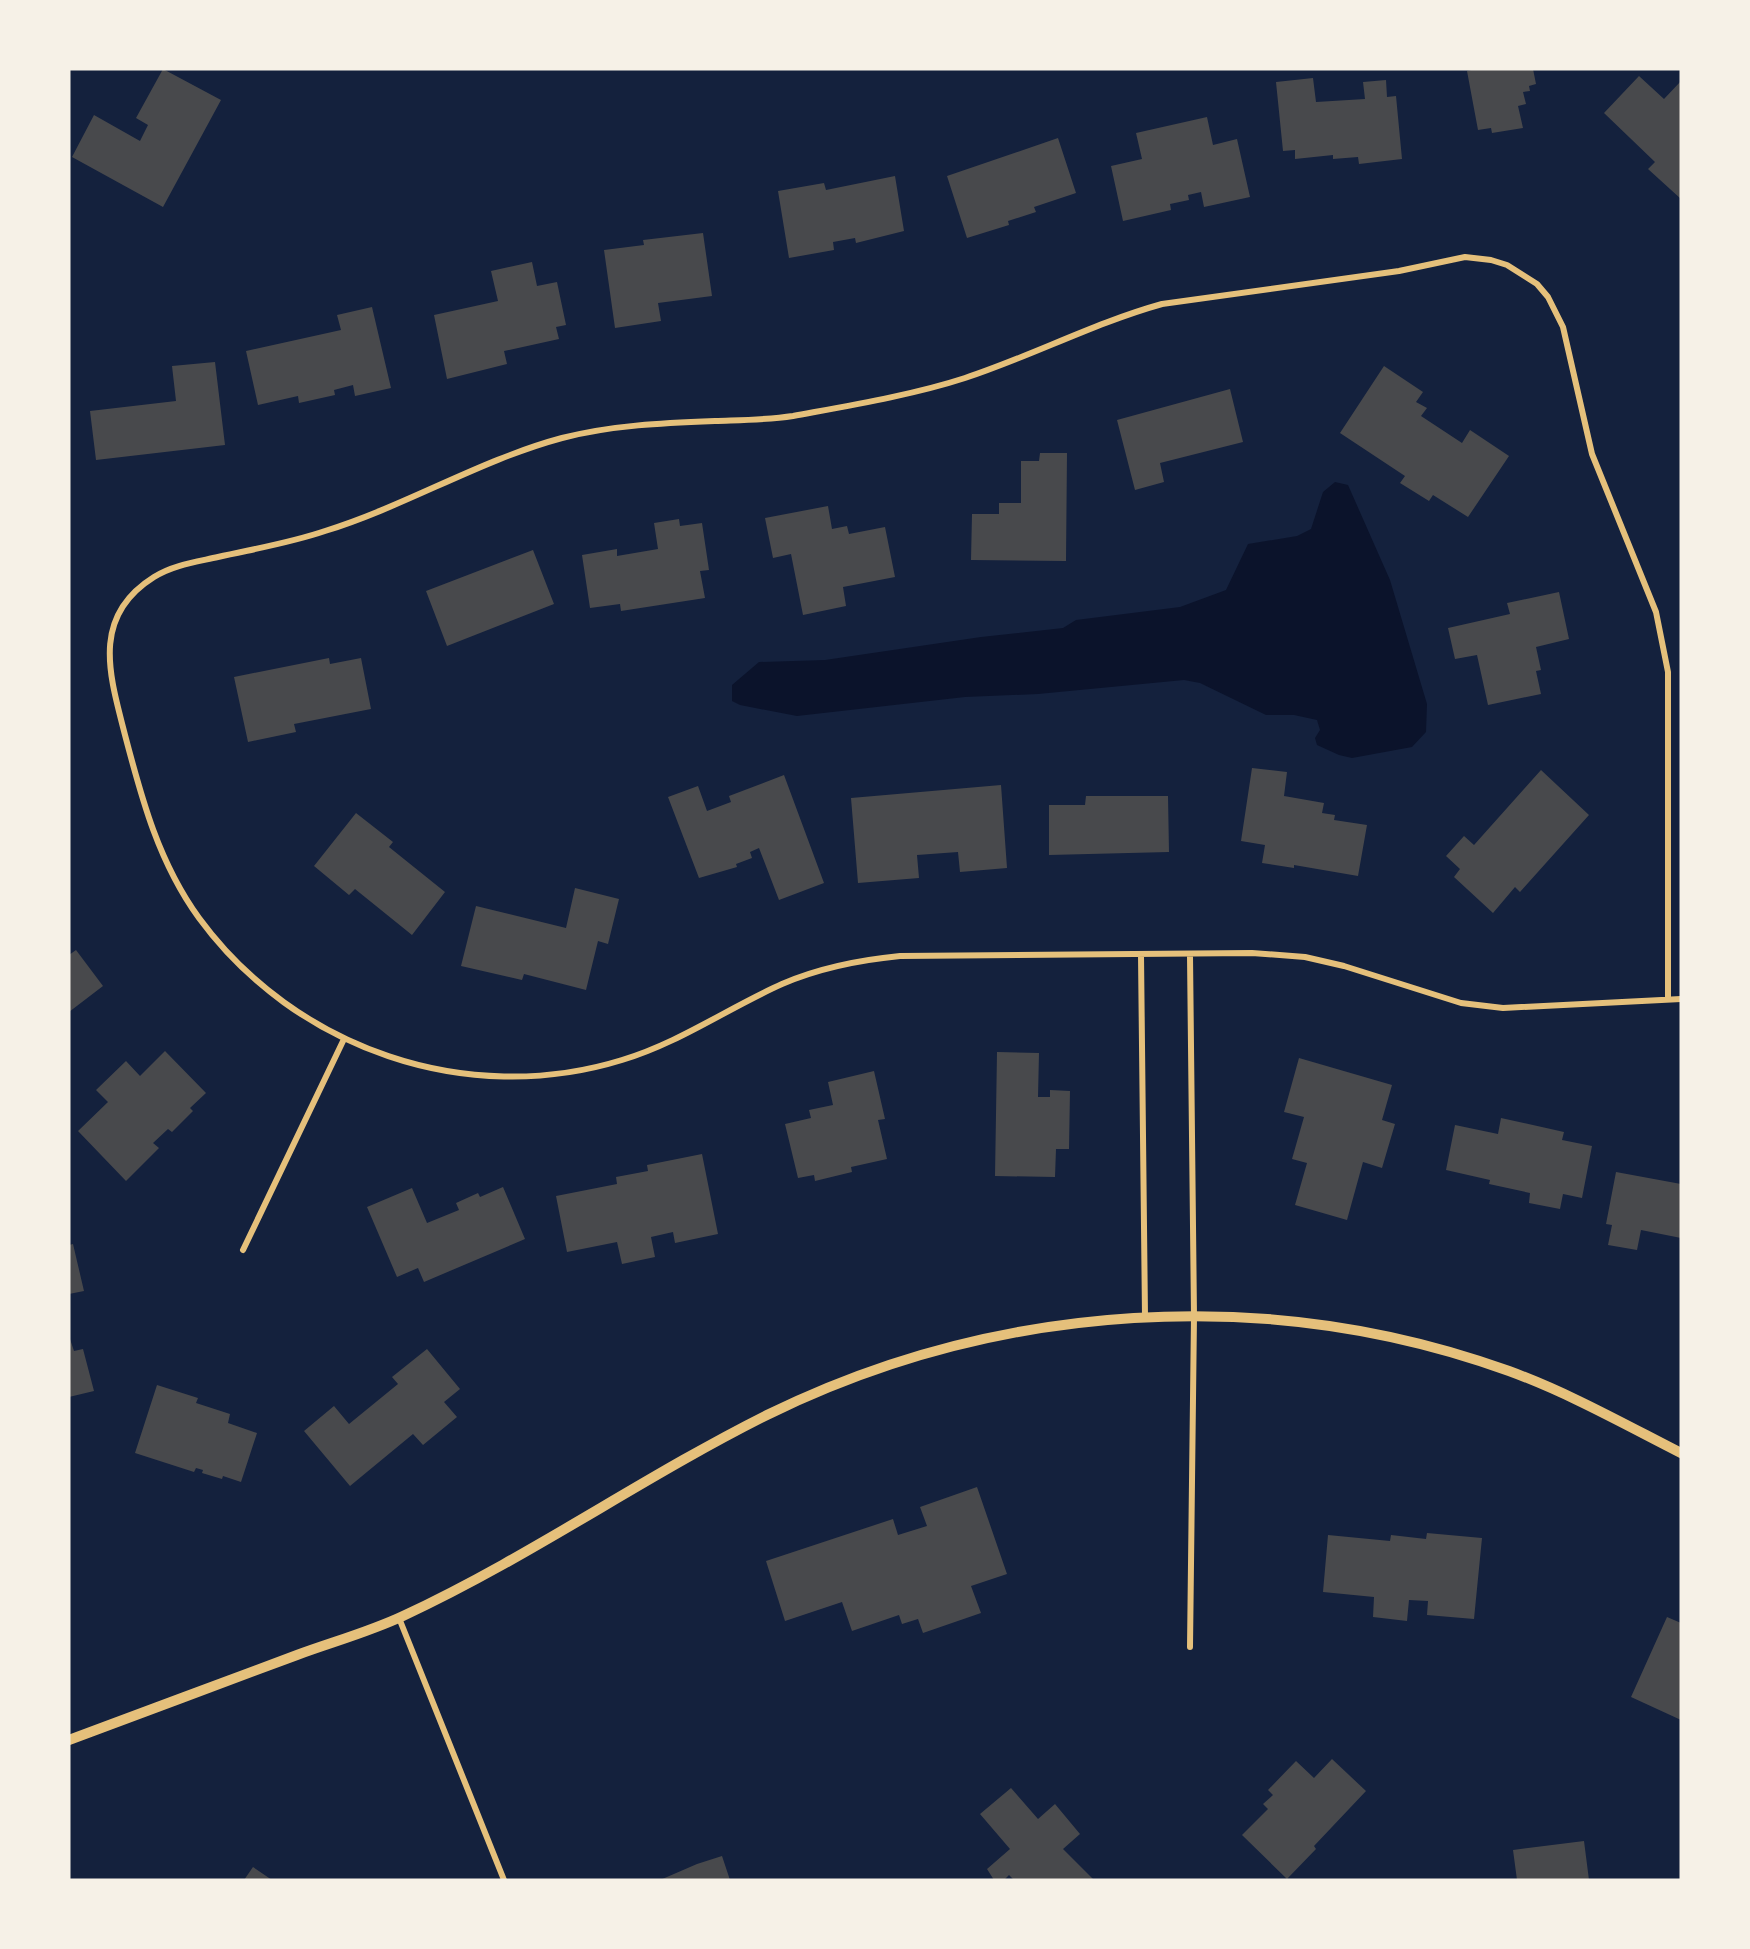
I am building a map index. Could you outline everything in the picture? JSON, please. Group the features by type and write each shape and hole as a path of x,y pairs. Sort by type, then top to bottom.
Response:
{"street":[{"path":"1668,998 1668,672 1656,612 1592,454 1563,327 1548,297 1523,273 1491,260 1465,257 1343,280 1179,300 1129,313 975,374 939,385 784,417 629,425 565,437 527,450 324,532 176,567 152,578 128,601 111,632 107,658 144,806 162,855 198,916 243,970 312,1023 376,1053 444,1072 497,1077 551,1075 604,1065 637,1055 684,1035 779,986 852,962 900,956 1190,956 1252,953 1305,957 1344,966 1461,1003 1503,1008 1681,999"},
{"path":"1141,955 1146,1317"},
{"path":"1190,956 1194,1316 1190,1647"},
{"path":"243,1250 344,1039"},
{"path":"69,1740 399,1618 742,1428 824,1390 885,1366 970,1342 1073,1323 1194,1316 1289,1320 1384,1335 1436,1348 1504,1370 1570,1396 1681,1454"},
{"path":"399,1618 504,1880"}],"water":[{"path":"1335,482 1348,485 1390,580 1427,704 1426,732 1412,747 1352,758 1339,755 1317,745 1315,738 1320,730 1317,720 1294,715 1266,715 1200,683 1184,680 1038,694 965,697 797,716 740,705 732,701 732,685 759,662 825,660 981,637 1063,628 1076,620 1180,607 1226,590 1248,544 1297,536 1311,529 1323,492"}],"building":[{"path":"163,69 221,100 163,207 72,157 94,115 140,141 148,125 136,118"},
{"path":"1533,69 1536,84 1529,86 1530,91 1523,92 1526,104 1518,106 1523,128 1492,133 1491,128 1478,130 1467,71"},
{"path":"1639,76 1664,99 1681,81 1681,199 1648,169 1655,162 1604,113"},
{"path":"1313,78 1316,102 1365,99 1363,82 1386,80 1387,97 1396,96 1402,159 1359,164 1358,157 1333,159 1333,155 1295,159 1295,150 1283,151 1276,82"},
{"path":"1207,117 1213,145 1237,139 1250,197 1204,207 1201,192 1188,195 1189,200 1170,204 1171,210 1123,221 1111,166 1142,159 1136,133"},
{"path":"1058,138 1076,193 1034,207 1036,212 1008,221 1009,225 967,238 947,176"},
{"path":"895,176 904,231 856,243 855,238 833,242 834,250 789,258 778,191 824,183 826,190"},
{"path":"703,233 712,296 658,303 661,321 615,328 604,250 644,245 643,240"},
{"path":"532,262 537,286 557,282 566,325 556,327 559,339 504,351 507,364 447,379 434,315 498,301 491,271"},
{"path":"372,307 391,388 355,396 353,385 334,390 335,395 299,403 298,396 258,405 246,351 341,330 337,315"},
{"path":"215,362 225,445 96,460 90,411 176,401 172,366"},
{"path":"1384,366 1423,392 1416,402 1427,408 1421,416 1462,443 1470,430 1509,456 1468,517 1433,495 1429,501 1400,483 1405,476 1340,433"},
{"path":"1230,389 1243,442 1160,463 1164,482 1135,490 1117,420"},
{"path":"1040,453 1067,453 1066,561 971,560 972,514 999,514 999,503 1021,503 1021,461 1039,461"},
{"path":"828,506 832,529 847,526 849,534 885,527 895,577 843,587 846,606 803,615 791,554 773,558 765,518"},
{"path":"679,519 680,526 702,523 709,570 700,571 705,598 621,611 620,604 590,608 582,555 617,549 617,556 658,549 654,523"},
{"path":"533,550 554,604 447,646 426,591"},
{"path":"1559,592 1569,639 1536,647 1541,670 1536,671 1541,694 1488,705 1477,655 1455,659 1448,628 1510,614 1507,603"},
{"path":"329,658 330,664 361,658 371,709 294,724 296,732 248,742 234,677"},
{"path":"1252,768 1287,772 1284,796 1324,803 1322,813 1335,815 1334,820 1367,825 1358,876 1294,865 1294,868 1262,863 1265,845 1241,841"},
{"path":"1541,770 1589,815 1520,892 1515,887 1493,913 1454,877 1460,869 1446,856 1464,836 1474,845"},
{"path":"784,775 824,883 779,900 759,848 750,852 752,858 736,864 737,867 699,878 668,797 698,786 707,811 731,802 729,796"},
{"path":"1001,785 1007,868 960,872 958,852 917,855 919,878 858,883 851,798"},
{"path":"1086,796 1168,796 1169,852 1049,855 1049,805 1085,805"},
{"path":"356,813 393,842 389,847 445,892 412,935 355,889 349,895 314,866"},
{"path":"575,888 619,899 608,944 598,941 586,990 524,974 522,980 461,966 476,906 566,928"},
{"path":"76,950 103,986 69,1012 69,955"},
{"path":"165,1051 206,1093 190,1108 193,1111 172,1132 168,1129 153,1143 159,1148 126,1181 78,1131 108,1102 96,1090 126,1061 140,1076"},
{"path":"997,1052 1039,1053 1038,1097 1050,1097 1050,1090 1070,1091 1069,1149 1056,1149 1055,1177 995,1176"},
{"path":"1299,1058 1392,1085 1382,1120 1395,1124 1382,1168 1363,1162 1347,1220 1295,1205 1307,1163 1292,1159 1304,1117 1284,1112"},
{"path":"874,1071 885,1119 878,1120 887,1159 851,1167 852,1172 815,1181 814,1175 798,1178 785,1124 811,1118 809,1110 833,1105 828,1082"},
{"path":"1501,1118 1564,1132 1562,1140 1592,1146 1582,1198 1563,1194 1560,1209 1529,1203 1530,1193 1489,1184 1490,1180 1446,1170 1455,1125 1498,1134"},
{"path":"702,1154 718,1234 675,1243 673,1232 651,1237 655,1257 622,1264 617,1242 567,1252 556,1196 617,1184 616,1177 648,1171 647,1165"},
{"path":"1616,1172 1681,1184 1681,1238 1641,1230 1637,1250 1608,1245 1612,1225 1606,1224"},
{"path":"503,1187 525,1239 424,1282 418,1268 397,1277 367,1207 412,1188 427,1223 459,1210 456,1203 478,1193 480,1197"},
{"path":"73,1244 84,1291 69,1294 69,1245"},
{"path":"69,1336 74,1351 83,1349 94,1391 69,1397"},
{"path":"427,1349 460,1389 444,1402 457,1417 423,1445 413,1434 350,1486 304,1431 334,1406 349,1424 398,1384 392,1377"},
{"path":"157,1385 198,1398 196,1403 230,1414 228,1423 257,1433 241,1482 202,1473 203,1470 196,1468 194,1472 135,1453"},
{"path":"977,1487 1007,1574 971,1586 981,1613 923,1633 918,1619 902,1624 899,1615 852,1631 842,1602 785,1621 766,1561 893,1519 898,1535 927,1526 920,1507"},
{"path":"1427,1533 1482,1538 1474,1619 1427,1615 1428,1601 1409,1600 1407,1621 1373,1617 1374,1597 1323,1592 1328,1535 1390,1541 1391,1535 1426,1539"},
{"path":"1667,1617 1681,1623 1681,1720 1631,1697"},
{"path":"1332,1759 1366,1791 1314,1846 1316,1849 1287,1879 1242,1835 1268,1809 1263,1804 1273,1795 1268,1790 1296,1761 1314,1778"},
{"path":"1011,1788 1038,1819 1055,1804 1080,1834 1063,1849 1094,1880 1014,1880 1009,1875 1004,1880 994,1880 987,1869 1010,1849 980,1814"},
{"path":"1584,1841 1589,1880 1517,1880 1513,1850"},
{"path":"722,1856 730,1880 660,1880 697,1864"},
{"path":"253,1867 272,1880 244,1880"}]}
